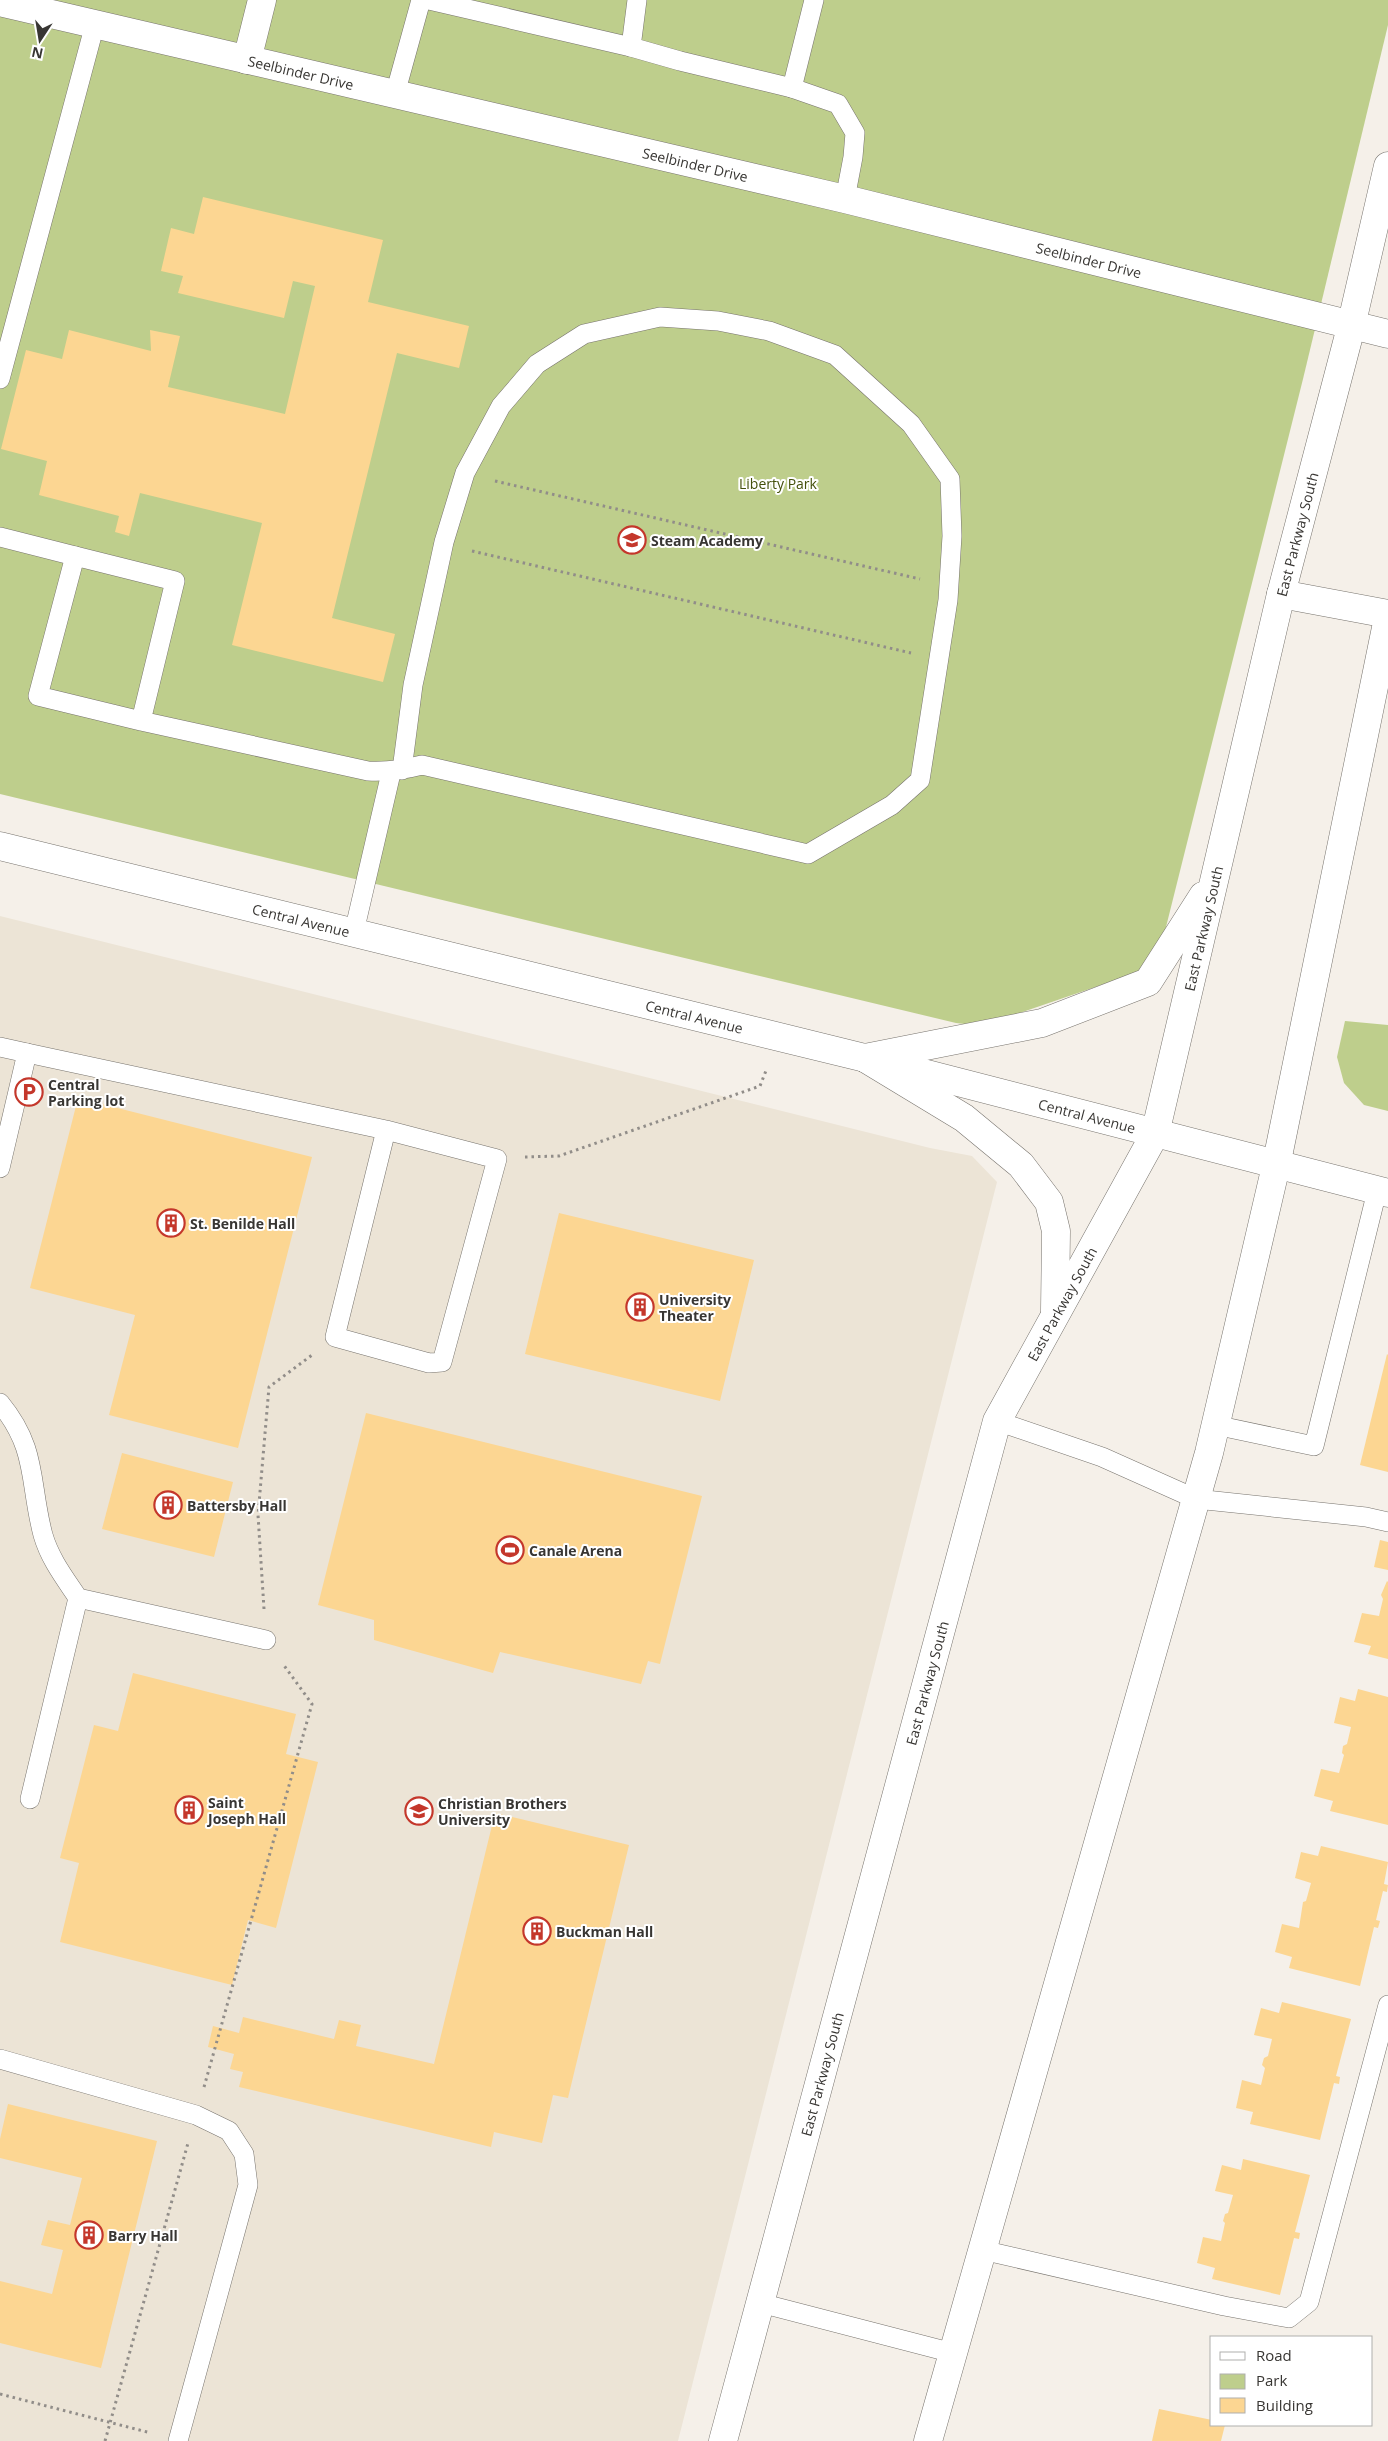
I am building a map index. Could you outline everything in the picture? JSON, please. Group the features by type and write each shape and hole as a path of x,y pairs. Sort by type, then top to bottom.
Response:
{"main road":[{"path":"247,60 262,0"},
{"name":"Seelbinder Drive","path":"0,2 845,199 1388,334"},
{"name":"East Parkway South","path":"723,2441 997,1421 1155,1134 1281,594 1351,326 1388,166"},
{"path":"1281,594 1388,614"},
{"path":"928,2441 1216,1425 1276,1166 1388,618"},
{"name":"Central Avenue","path":"0,846 780,1036 1382,1192"},
{"path":"865,1058 1042,1023 1148,982 1215,878"},
{"path":"865,1058 964,1118 1021,1165 1049,1202 1056,1231 1055,1316"}],"lane":[{"path":"396,94 421,0"},
{"path":"429,0 631,47 792,88 838,104 855,133 853,157 845,199"},
{"path":"631,47 637,0"},
{"path":"792,88 814,0"},
{"path":"0,379 95,24"},
{"path":"75,556 38,696 141,721 368,771 397,771 422,765 808,854 892,805 920,780 948,600 952,536 950,479 911,424 836,355 769,331 718,321 660,317 584,334 537,364 501,406 465,473 444,542 419,656 397,771 354,932"},
{"path":"0,537 175,581 141,721"},
{"path":"0,1047 386,1130 497,1159 442,1362 429,1363 335,1337 386,1130"},
{"path":"1,1159 28,1053"},
{"path":"1216,1425 1314,1446 1382,1192"},
{"path":"0,1403 16,1422 30,1455 43,1534 54,1563 78,1598 266,1640"},
{"path":"997,1421 1102,1457 1196,1499 1366,1517 1388,1522"},
{"path":"30,1799 78,1598"},
{"path":"982,2250 1224,2306 1289,2318 1309,2302 1388,2005"},
{"path":"0,2059 196,2115 229,2131 244,2154 248,2186 180,2441"},
{"path":"760,2303 953,2353"}],"path":[{"path":"494,480 928,581"},
{"path":"469,550 918,655"},
{"path":"497,1159 560,1156 760,1086 780,1036"},
{"path":"105,2441 312,1704 266,1640 258,1515 269,1387 335,1337"},
{"path":"0,2394 180,2441"}],"shaded area":[{"name":"Christian Brothers University","path":"0,916 930,1148 972,1156 997,1182 678,2441 0,2441"}],"green space":[{"name":"Liberty Park","path":"0,0 1388,0 1388,25 1303,379 1159,955 1142,971 982,1026 956,1023 0,794"},
{"path":"1345,1021 1388,1025 1388,1111 1364,1105 1344,1083 1337,1057"}],"building":[{"path":"203,197 383,240 368,302 469,326 459,368 397,353 332,618 395,634 383,682 232,645 262,523 140,493 129,536 115,532 119,516 39,495 47,461 1,449 26,350 62,359 69,330 151,351 150,330 180,336 168,387 285,414 315,286 293,281 284,318 178,293 183,276 161,271 171,228 194,234"},
{"name":"St. Benilde Hall","path":"78,1098 312,1157 238,1448 109,1415 135,1315 30,1288"},
{"name":"University Theater","path":"559,1213 754,1260 720,1401 525,1354"},
{"path":"1388,1355 1388,1472 1360,1465"},
{"name":"Canale Arena","path":"366,1413 702,1496 660,1664 648,1661 641,1684 500,1652 493,1673 374,1640 374,1620 318,1605"},
{"name":"Battersby Hall","path":"122,1453 233,1482 214,1557 102,1529"},
{"path":"1380,1540 1388,1542 1388,1570 1374,1567"},
{"path":"1387,1581 1388,1659 1368,1654 1371,1646 1354,1642 1362,1613 1379,1616 1383,1599 1381,1595"},
{"name":"Saint Joseph Hall","path":"133,1673 296,1714 286,1754 318,1762 276,1928 248,1920 232,1985 60,1942 79,1863 60,1858 94,1725 118,1731"},
{"path":"1358,1689 1388,1697 1388,1825 1330,1811 1333,1801 1314,1796 1321,1769 1339,1773 1344,1755 1342,1753 1343,1746 1347,1744 1351,1727 1334,1723 1340,1697 1355,1701"},
{"name":"Buckman Hall","path":"495,1813 629,1845 568,2098 553,2095 542,2143 494,2132 491,2147 239,2087 243,2072 230,2069 234,2054 208,2047 213,2026 239,2033 243,2017 334,2039 339,2020 361,2025 356,2046 434,2064"},
{"path":"1321,1846 1388,1862 1384,1884 1388,1885 1387,1892 1383,1891 1376,1920 1380,1921 1378,1928 1374,1927 1360,1986 1289,1968 1292,1957 1275,1952 1282,1924 1299,1928 1303,1902 1306,1901 1311,1883 1295,1878 1301,1852 1318,1856"},
{"path":"1282,2002 1351,2019 1336,2076 1340,2077 1339,2084 1334,2083 1320,2140 1250,2124 1253,2112 1236,2108 1242,2080 1261,2085 1265,2068 1262,2065 1264,2058 1268,2056 1272,2039 1254,2035 1261,2008 1279,2013"},
{"name":"Barry Hall","path":"8,2104 157,2141 101,2368 0,2343 0,2281 52,2294 63,2250 41,2245 48,2220 70,2225 82,2178 0,2158 0,2139"},
{"path":"1243,2159 1310,2175 1295,2232 1300,2233 1299,2239 1294,2238 1280,2295 1212,2279 1215,2268 1197,2263 1203,2237 1221,2241 1225,2223 1223,2221 1225,2214 1228,2213 1233,2195 1215,2191 1222,2165 1241,2170"},
{"path":"1159,2409 1210,2420 1210,2426 1225,2426 1221,2441 1152,2441"}],"place":[{"name":"Steam Academy","path":"632,540"},
{"name":"Central Parking lot","path":"29,1092"},
{"name":"St. Benilde Hall","path":"171,1223"},
{"name":"University Theater","path":"640,1307"},
{"name":"Battersby Hall","path":"168,1505"},
{"name":"Canale Arena","path":"510,1550"},
{"name":"Saint Joseph Hall","path":"189,1810"},
{"name":"Christian Brothers University","path":"419,1811"},
{"name":"Buckman Hall","path":"537,1931"},
{"name":"Barry Hall","path":"89,2235"}]}
